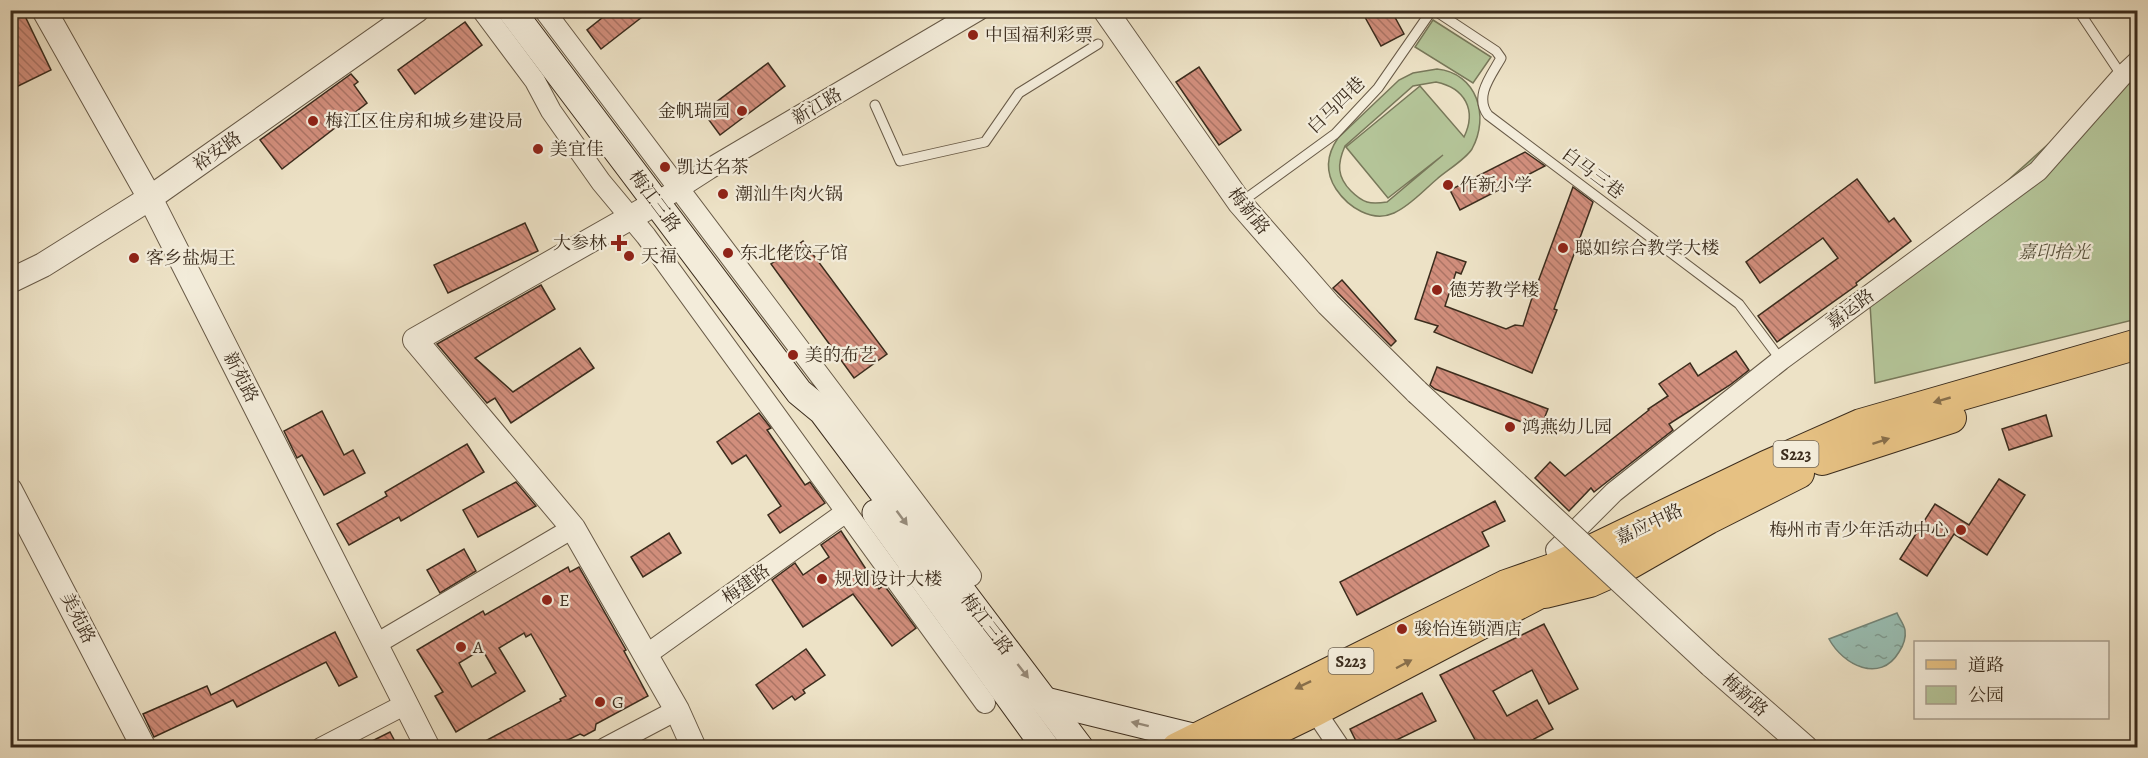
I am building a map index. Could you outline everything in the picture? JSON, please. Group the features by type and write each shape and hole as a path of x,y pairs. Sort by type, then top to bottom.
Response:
{"main road":[{"name":"梅江三路","path":"511,10 799,392 822,411 1080,747"},
{"name":"嘉应中路","path":"1187,743 1506,585 1552,569 1683,508 1766,466 1819,445 1861,424 2138,344"},
{"name":"S223","path":"1239,747 1315,711 1534,596 1590,582 1626,566 1708,519 1826,459 2026,394 2138,364"},
{"name":"梅江三路","path":"799,392 808,420 1046,747"},
{"path":"1506,585 1556,550 1609,524 1664,503 1758,456 1815,434 1861,424"},
{"path":"1046,701 1187,743"},
{"path":"1015,705 1025,747"}],"street":[{"name":"新苑路","path":"45,10 150,198 428,747"},
{"name":"裕安路","path":"10,281 43,265 150,198 417,10"},
{"path":"482,10 535,81 551,111 601,182 646,236 985,703"},
{"path":"544,10 971,576"},
{"name":"新江路","path":"656,203 709,169 979,10"},
{"name":"梅新路","path":"1105,10 1240,202 1328,304 1417,392 1711,665 1803,747"},
{"name":"嘉运路","path":"1556,550 1614,492 1781,360 2038,171 2121,76 2138,61"},
{"path":"656,203 415,340 573,528 677,710 694,747"},
{"name":"美苑路","path":"10,490 144,747"},
{"name":"梅建路","path":"646,656 846,512"},
{"path":"376,644 573,528"},
{"path":"321,747 406,704"},
{"path":"605,747 677,710"},
{"path":"1315,711 1340,747"}],"lane":[{"name":"白马四巷","path":"1240,202 1335,134 1378,88 1433,10"},
{"name":"白马三巷","path":"1433,10 1496,51 1501,58 1481,96 1482,108 1488,115 1739,304 1781,360"},
{"path":"2081,10 2082,16 2121,76"},
{"path":"875,105 900,162 986,142 1019,93 1098,44"}],"green space":[{"path":"1433,20 1491,57 1473,83 1415,47"},
{"path":"1437,69 1451,72 1462,79 1476,98 1480,123 1477,136 1472,149 1465,157 1417,198 1386,216 1369,215 1347,202 1332,183 1329,163 1332,150 1338,138 1399,80 1413,73","holes":["1436,82 1454,89 1466,102 1469,118 1464,137 1420,86 1346,147 1388,198 1443,155 1387,202 1369,203 1356,196 1346,186 1341,175 1340,164 1345,146 1413,86"]},
{"name":"嘉印拾光","path":"2137,69 2137,319 1875,383 1870,304 2112,87"}],"water":[{"path":"1897,613 1905,630 1904,641 1891,662 1882,667 1872,669 1852,663 1835,648 1829,639"}],"building":[{"path":"10,10 22,10 51,70 10,90"},
{"path":"612,10 651,10 601,49 587,30"},
{"path":"1361,10 1391,10 1404,34 1381,46"},
{"path":"465,22 482,45 415,94 398,70"},
{"path":"768,63 785,86 720,135 703,112"},
{"path":"1199,67 1241,130 1219,145 1176,82"},
{"name":"梅江区住房和城乡建设局","path":"351,74 358,82 354,85 367,103 282,169 260,140"},
{"path":"1525,152 1545,166 1460,210 1450,190"},
{"path":"1857,179 1889,222 1894,218 1911,241 1856,283 1857,285 1777,342 1758,316 1838,258 1823,238 1760,283 1746,262"},
{"path":"1573,187 1593,202 1554,309 1557,310 1532,373 1434,332 1438,326 1415,319 1437,252 1466,262 1461,274 1456,272 1445,306 1506,329 1515,325 1523,326"},
{"path":"525,223 538,251 448,293 434,265"},
{"path":"803,241 887,354 854,378 771,264"},
{"path":"1342,280 1396,341 1391,346 1333,288"},
{"path":"541,285 555,309 475,358 513,392 580,348 594,368 511,423 495,398 487,403 437,344"},
{"path":"1736,351 1749,370 1730,385 1669,424 1673,430 1594,492 1591,488 1569,511 1535,478 1550,462 1565,476 1648,409 1668,396 1659,384 1690,363 1698,376"},
{"path":"1437,367 1548,409 1540,429 1435,389 1430,385"},
{"path":"322,411 344,455 353,450 365,473 324,495 302,455 297,458 284,431"},
{"path":"759,413 771,428 767,430 805,485 810,482 825,503 780,533 768,515 781,506 746,455 732,464 717,442"},
{"path":"2046,415 2052,436 2009,450 2002,429"},
{"path":"467,444 484,472 401,521 399,517 349,545 337,524 387,496 385,492"},
{"name":"梅州市青少年活动中心","path":"1999,479 2025,495 1987,555 1954,534 1927,576 1900,559 1935,504 1969,525"},
{"path":"516,482 536,506 478,537 463,510"},
{"path":"1495,501 1505,521 1482,532 1489,546 1357,615 1340,582"},
{"name":"规划设计大楼","path":"841,531 879,589 884,585 916,628 892,646 853,594 803,627 772,580 795,563 803,575 829,557 821,545"},
{"path":"669,533 681,553 643,577 631,557"},
{"path":"464,549 476,571 440,593 427,570"},
{"path":"568,567 570,572 579,567 626,650 624,651 648,696 596,724 595,730 584,736 580,734 553,747 474,747 561,701 560,699 566,696 531,634 526,637 524,633 499,648 525,691 456,732 435,696 443,692 417,650 483,611 485,615","holes":["482,649 496,673 472,687 459,663"]},
{"path":"1544,624 1578,689 1549,704 1532,670 1493,691 1507,716 1537,700 1553,729 1519,747 1479,747 1440,675"},
{"path":"335,632 357,677 339,686 326,662 237,707 233,700 154,737 143,714 207,686 211,695"},
{"path":"806,649 825,675 803,690 805,693 795,700 792,696 773,709 756,685"},
{"path":"1422,693 1436,721 1382,747 1359,747 1350,729"},
{"path":"390,732 398,747 360,747"}],"place":[{"name":"中国福利彩票","path":"973,35"},
{"name":"金帆瑞园","path":"742,111"},
{"name":"梅江区住房和城乡建设局","path":"313,121"},
{"name":"美宜佳","path":"538,149"},
{"name":"凯达名茶","path":"665,167"},
{"name":"作新小学","path":"1448,185"},
{"name":"潮汕牛肉火锅","path":"723,194"},
{"name":"大参林","path":"619,243"},
{"name":"聪如综合教学大楼","path":"1563,248"},
{"name":"东北佬饺子馆","path":"728,253"},
{"name":"天福","path":"629,256"},
{"name":"客乡盐焗王","path":"134,258"},
{"name":"德芳教学楼","path":"1437,290"},
{"name":"美的布艺","path":"793,355"},
{"name":"鸿燕幼儿园","path":"1510,427"},
{"name":"梅州市青少年活动中心","path":"1961,530"},
{"name":"规划设计大楼","path":"822,579"},
{"name":"E","path":"547,600"},
{"name":"骏怡连锁酒店","path":"1402,629"},
{"name":"A","path":"461,647"},
{"name":"G","path":"600,702"}]}
